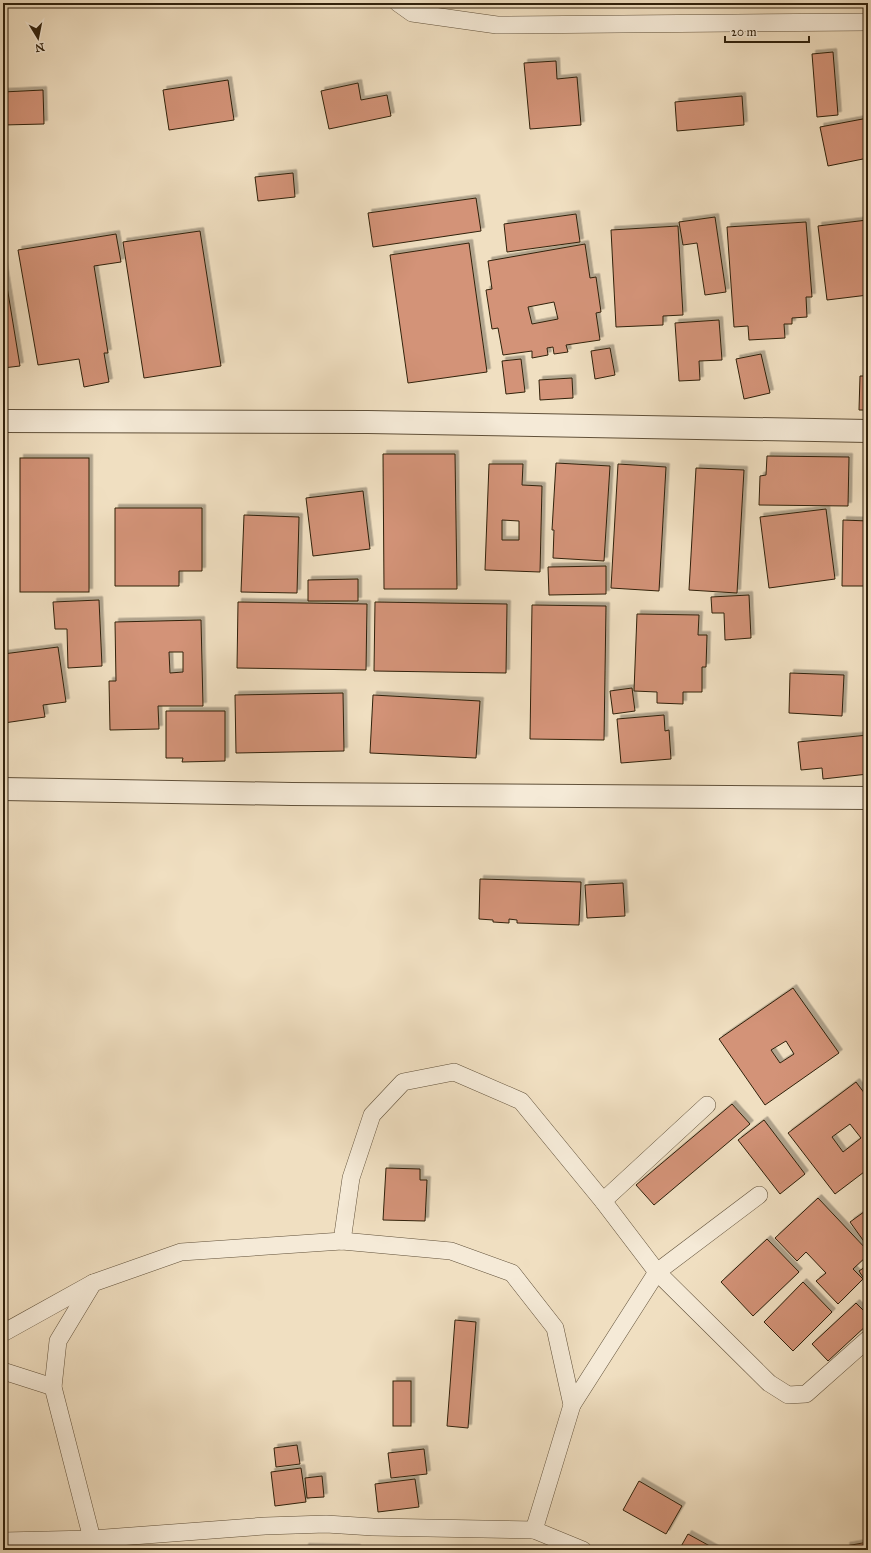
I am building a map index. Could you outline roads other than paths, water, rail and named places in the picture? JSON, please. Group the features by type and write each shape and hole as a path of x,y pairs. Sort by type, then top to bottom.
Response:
{"street":[{"path":"3,422 368,422 868,431"},
{"path":"3,789 300,794 868,798"}],"lane":[{"path":"398,3 412,13 497,25 868,22"},
{"path":"342,1241 351,1178 372,1116 403,1082 454,1072 521,1101 604,1201 657,1272 769,1383 788,1395 806,1394 868,1339"},
{"path":"604,1201 707,1105"},
{"path":"534,1530 572,1405 657,1272 759,1194"},
{"path":"3,1333 93,1283 181,1252 342,1241 451,1251 512,1273 555,1328 572,1405"},
{"path":"92,1539 53,1387 58,1341 93,1283"},
{"path":"3,1371 53,1387"},
{"path":"3,1540 92,1539 265,1526 326,1524 373,1527 534,1530 583,1550"}]}
